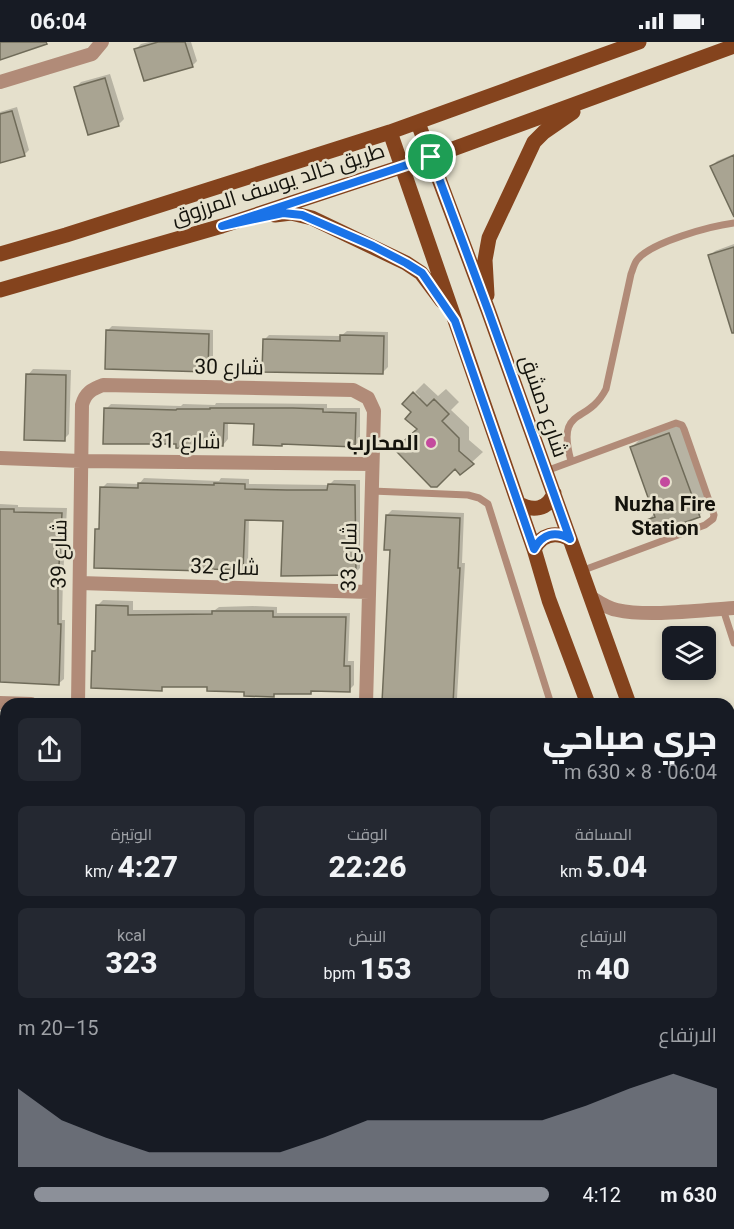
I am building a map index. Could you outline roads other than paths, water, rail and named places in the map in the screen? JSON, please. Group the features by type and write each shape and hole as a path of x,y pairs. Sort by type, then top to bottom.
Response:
{"main road":[{"name":"طريق خالد يوسف المرزوق","path":"0,254 418,123 639,42"},
{"name":"طريق خالد يوسف المرزوق","path":"0,291 222,226 402,167 597,98 734,46"},
{"path":"488,310 485,261 487,243 531,149 544,132 597,98"},
{"name":"شارع دمشق","path":"418,123 488,310 627,698"},
{"path":"390,132 534,549 549,600 586,698"},
{"path":"222,226 283,213 312,218 414,268 426,279 455,321"},
{"path":"0,248 66,235"},
{"path":"518,503 528,509 539,509 549,503 554,492"},
{"path":"534,549 542,537 549,535 556,534 570,539"}],"street":[{"path":"0,82 92,54 102,42"},
{"name":"شارع 30","path":"82,405 88,393 103,385 353,390 368,398 374,411"},
{"name":"شارع 39","path":"78,698 82,405"},
{"name":"شارع 33","path":"366,698 374,411"},
{"name":"شارع 31","path":"0,458 372,464"},
{"name":"شارع 32","path":"80,583 369,592"},
{"path":"592,598 605,607 619,611 662,612 728,608"},
{"path":"549,600 578,698"}],"lane":[{"path":"571,461 566,441 568,426 575,418 598,402 606,389 631,274 637,260 642,255 680,236 700,229 734,223"},
{"path":"545,472 679,423 684,429 714,515 713,519 705,525 581,571"},
{"path":"372,491 468,495 488,504 549,698"},
{"path":"728,608 734,643"}],"place":[{"name":"المحارب","path":"431,443"},
{"name":"Nuzha Fire Station","path":"665,482"}]}
